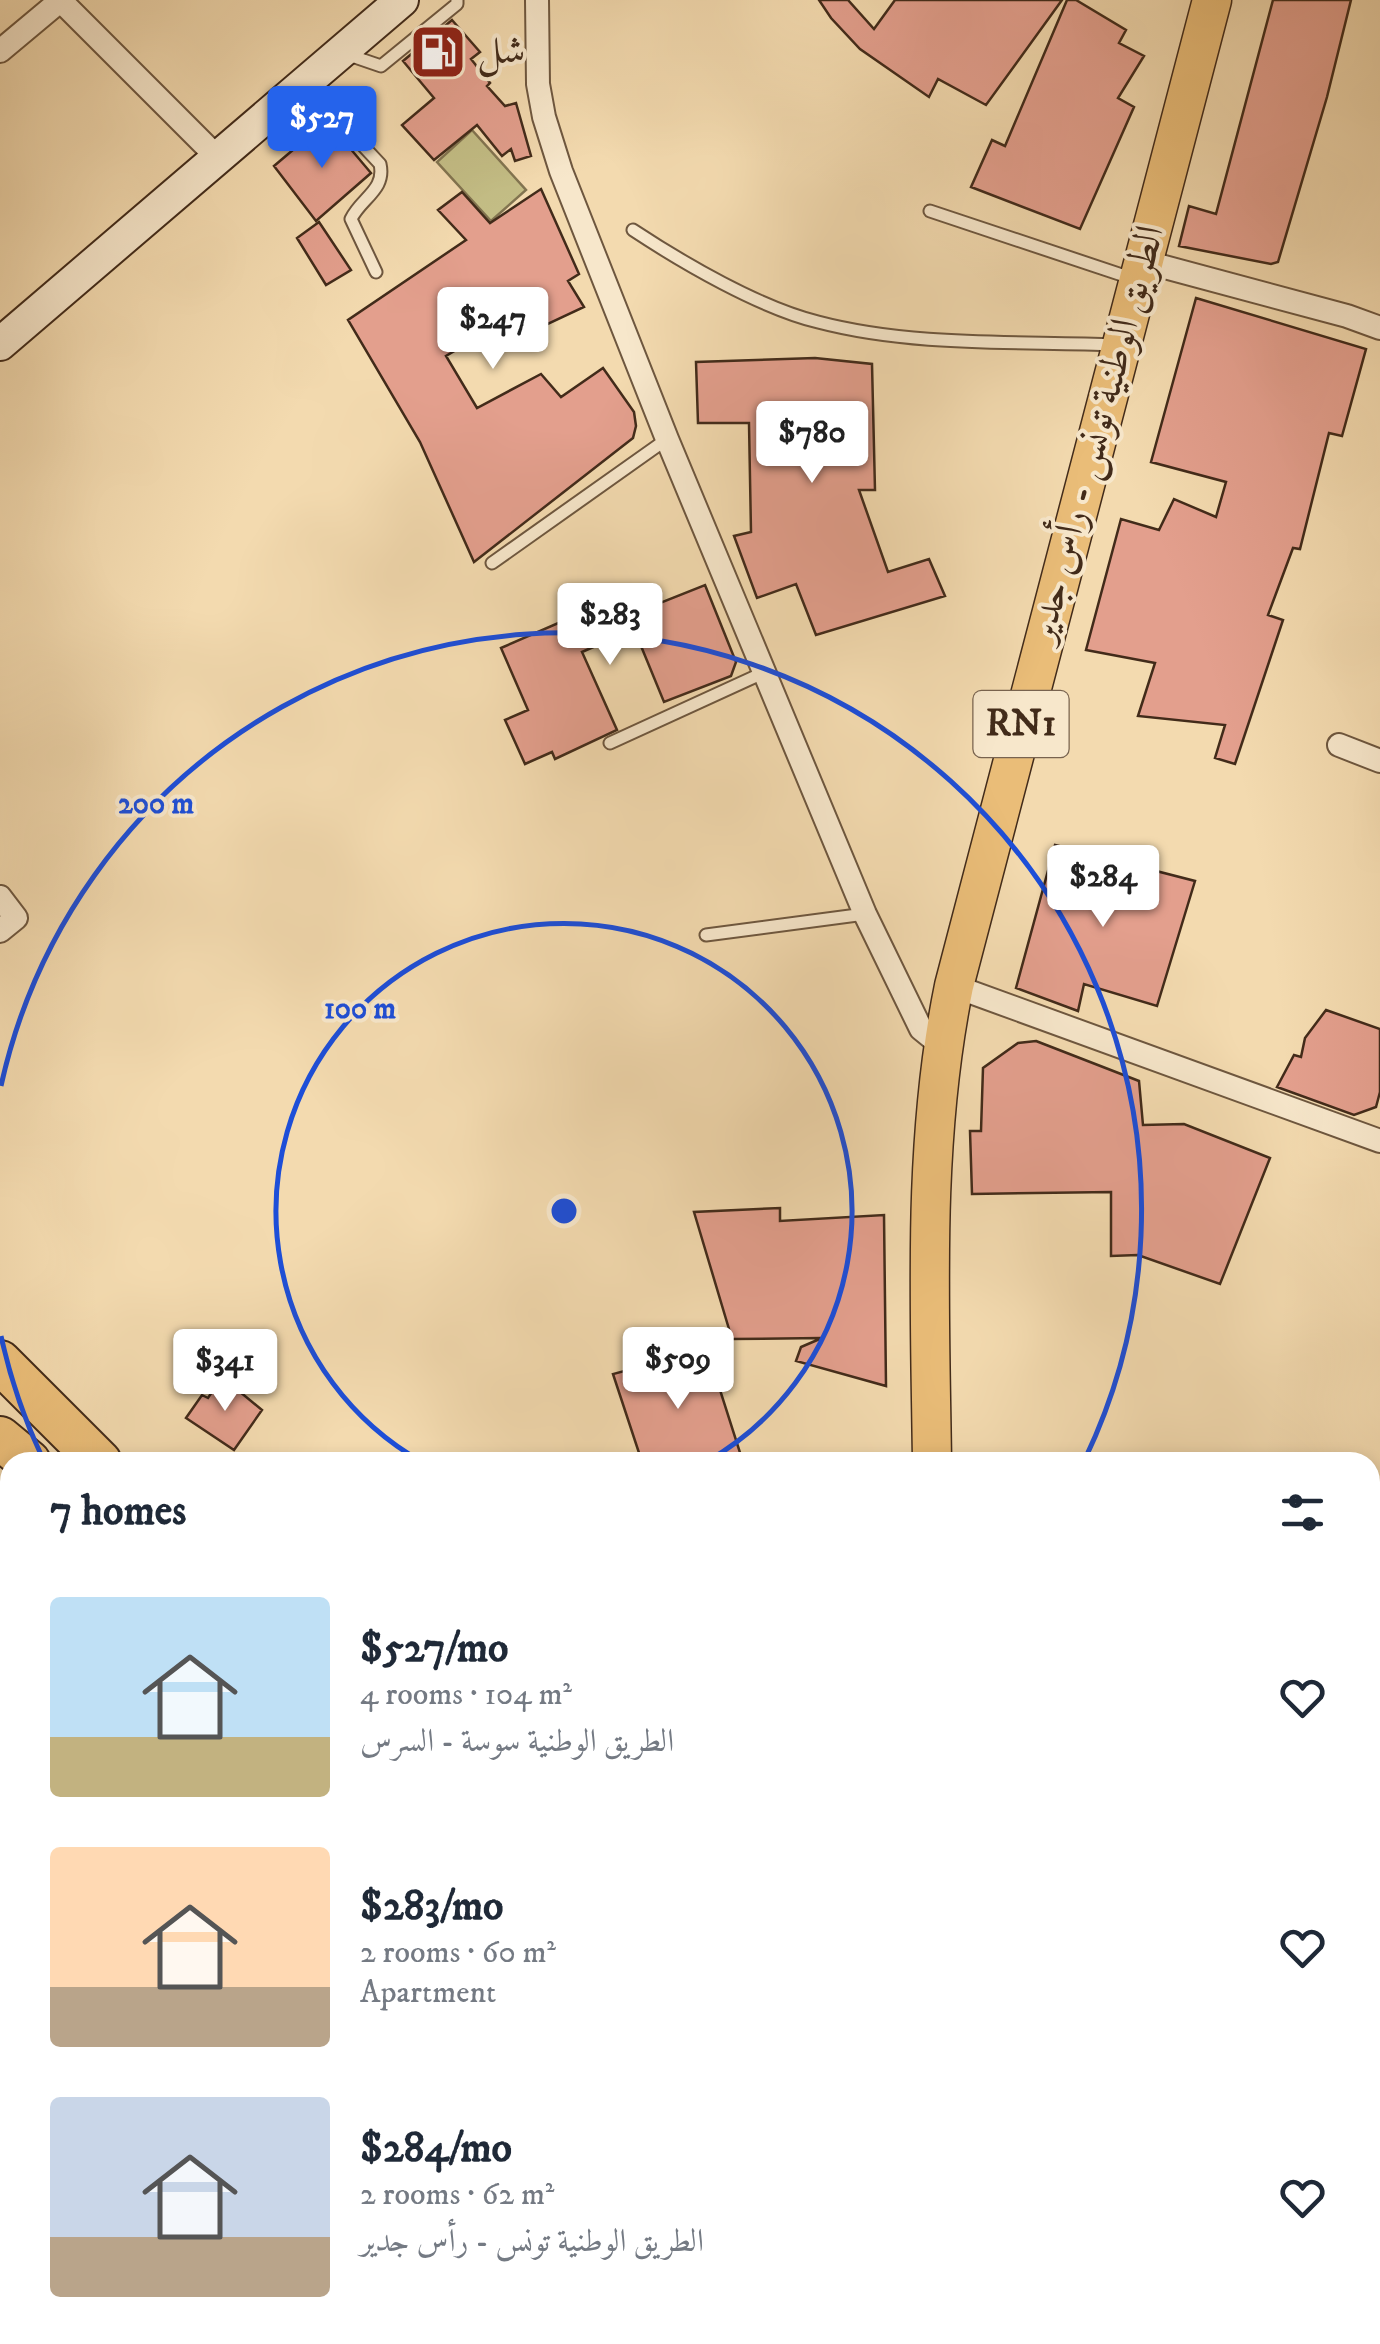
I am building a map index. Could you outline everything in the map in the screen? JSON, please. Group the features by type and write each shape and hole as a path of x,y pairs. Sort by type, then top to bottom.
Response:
{"highway":[{"path":"0,1362 88,1452"},
{"path":"0,1388 85,1452"}],"main road":[{"path":"0,344 402,0"},
{"name":"الطريق الوطنية تونس - رأس جدير","path":"932,1452 932,1166 942,1046 954,986 1212,0"}],"street":[{"path":"0,51 61,0 218,157"},
{"path":"537,0 536,67 544,116 561,171 666,440 865,914 921,1029 942,1046"},
{"path":"1140,270 1347,316 1380,328"},
{"path":"1339,745 1380,761"},
{"path":"0,898 16,918 0,931"},
{"path":"954,986 1380,1141"}],"lane":[{"path":"342,52 382,66 457,4 457,0"},
{"path":"305,84 380,164 382,180 351,219 376,272"},
{"path":"930,211 1140,270"},
{"path":"633,230 680,261 815,322 884,335 1120,345"},
{"path":"492,562 666,440"},
{"path":"610,743 765,672"},
{"path":"706,935 865,914"}],"shaded area":[{"path":"472,130 526,190 491,221 437,162"}],"building":[{"path":"819,0 848,0 874,29 895,0 1062,0 986,105 938,79 929,97 860,49"},
{"path":"1067,0 1076,0 1126,30 1119,43 1144,56 1118,98 1134,107 1080,229 971,187 992,140 1005,146"},
{"path":"1273,0 1351,0 1278,262 1271,264 1179,246 1189,206 1216,214"},
{"path":"452,20 480,52 471,59 490,83 487,86 505,106 516,103 531,156 515,161 511,149 502,156 477,125 434,160 402,125 434,98 403,61"},
{"path":"327,121 371,173 316,221 274,166"},
{"path":"541,189 579,274 568,281 584,307 535,330 522,311 446,356 477,408 541,374 561,397 603,368 634,412 636,426 633,438 474,562 420,442 348,320 466,240 438,210 462,192 490,223"},
{"path":"319,222 351,270 326,285 297,238"},
{"path":"1196,298 1366,349 1342,436 1329,433 1300,549 1293,548 1268,615 1283,620 1235,764 1215,758 1225,725 1138,716 1155,663 1086,650 1121,519 1159,530 1174,499 1216,517 1226,482 1151,462"},
{"path":"815,358 872,364 875,490 859,490 888,572 929,559 945,596 816,635 796,584 757,598 734,536 751,532 749,423 698,423 696,362"},
{"path":"705,585 736,662 731,676 664,702 634,629 582,652 617,730 555,759 552,752 525,764 505,720 528,710 501,648 616,598 625,617"},
{"path":"1055,845 1195,881 1157,1006 1084,984 1078,1011 1016,988"},
{"path":"1326,1010 1380,1029 1380,1092 1376,1107 1354,1115 1277,1087 1294,1055 1301,1057 1305,1038"},
{"path":"1036,1041 1139,1081 1143,1125 1184,1124 1270,1158 1220,1284 1138,1255 1111,1256 1111,1192 972,1194 970,1131 981,1131 983,1068 1018,1043"},
{"path":"780,1208 780,1221 884,1215 886,1386 796,1361 801,1347 822,1338 732,1339 694,1212"},
{"path":"699,1351 707,1373 714,1371 740,1452 639,1452 613,1374"},
{"path":"222,1377 262,1410 234,1450 186,1418 202,1395 208,1398"}],"place":[{"name":"شل","path":"438,52"}]}
